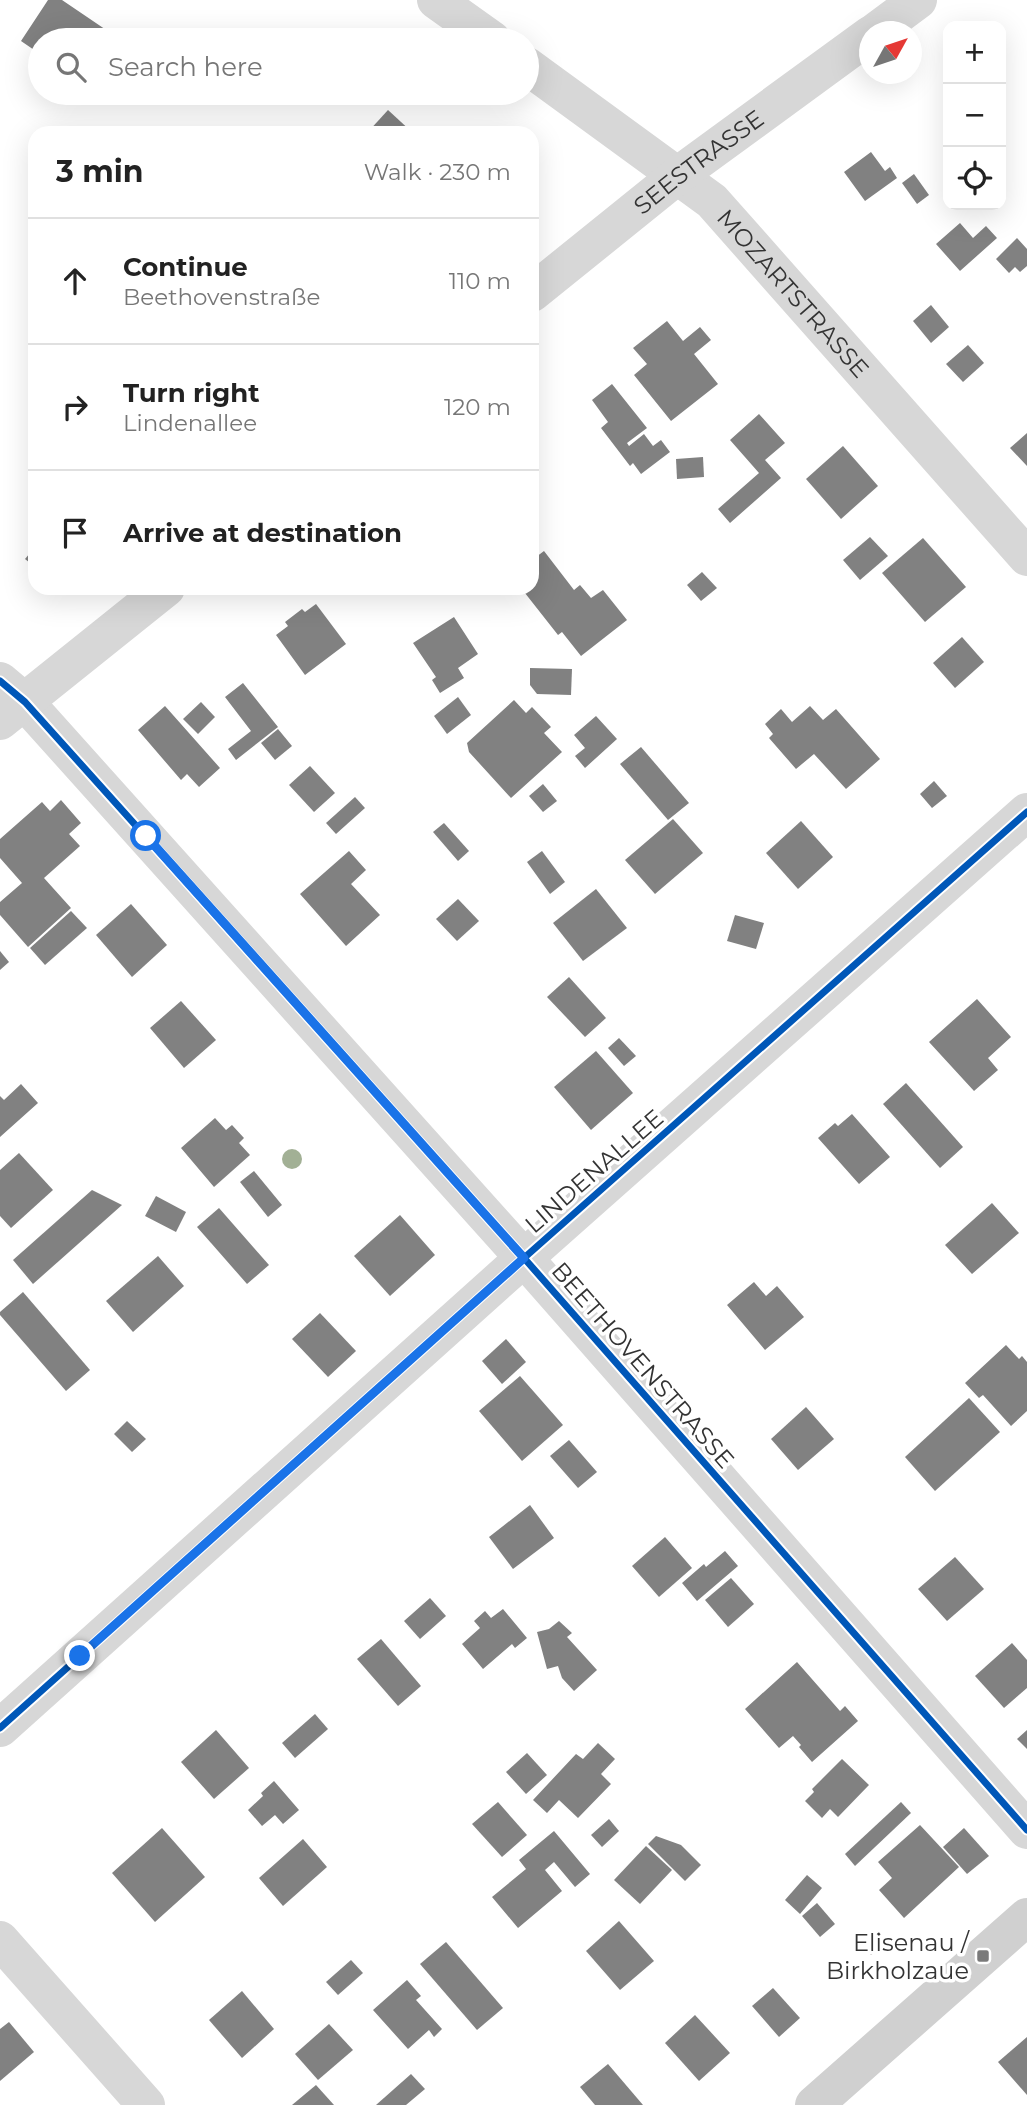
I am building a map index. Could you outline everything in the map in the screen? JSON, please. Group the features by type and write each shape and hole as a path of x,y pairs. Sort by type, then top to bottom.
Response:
{"main road":[{"path":"814,2105 1027,1917"}],"street":[{"path":"436,0 475,28"},
{"path":"890,21 918,0"},
{"name":"SEESTRASSE","path":"539,287 677,176 859,44"},
{"name":"MOZARTSTRASSE","path":"539,75 712,201 1027,557"},
{"path":"8,701 156,595"},
{"name":"BEETHOVENSTRASSE","path":"8,701 524,1258 1027,1830"},
{"name":"LINDENALLEE","path":"0,1728 1027,812"},
{"path":"0,1940 146,2105"}],"building":[{"path":"48,0 62,0 103,28 30,28"},
{"path":"28,30 28,46 21,41"},
{"path":"388,110 405,126 373,126"},
{"path":"871,152 885,171 890,167 897,178 865,201 844,172"},
{"path":"914,174 929,195 917,204 902,183"},
{"path":"960,223 973,238 986,226 997,238 960,271 936,244"},
{"path":"1017,238 1027,249 1027,266 1020,272 1015,267 1009,273 996,259"},
{"path":"931,305 949,327 931,343 913,321"},
{"path":"667,321 683,341 700,327 711,340 694,354 718,384 671,421 634,375 647,364 633,348"},
{"path":"968,345 984,363 963,382 946,364"},
{"path":"612,384 647,428 627,443 629,446 644,434 653,446 661,440 670,452 641,474 633,463 630,466 601,428 608,422 592,400"},
{"path":"759,414 785,443 765,460 781,478 730,523 718,509 759,473 730,440"},
{"path":"1027,433 1027,466 1010,448"},
{"path":"843,446 878,486 841,519 806,479"},
{"path":"703,457 704,477 677,479 676,459"},
{"path":"870,537 888,556 860,580 843,560"},
{"path":"923,538 966,587 925,622 882,573"},
{"path":"544,551 574,590 580,585 591,598 603,590 627,620 581,656 562,632 558,635 527,595 539,595 539,555"},
{"path":"702,572 717,588 701,601 687,585"},
{"path":"316,604 346,644 305,675 276,635 288,626 285,622 302,609 305,612"},
{"path":"454,617 478,654 458,668 464,678 440,693 432,680 436,677 413,643"},
{"path":"962,637 984,662 955,688 933,663"},
{"path":"530,668 572,669 571,695 537,694 530,685"},
{"path":"243,683 278,727 236,760 228,749 251,731 225,697"},
{"path":"458,697 471,715 447,734 434,716"},
{"path":"514,700 526,713 532,707 551,727 544,733 562,752 511,798 469,752 467,743"},
{"path":"201,702 215,717 198,734 183,719"},
{"path":"165,706 220,768 199,787 187,774 181,780 138,730"},
{"path":"810,706 823,720 836,709 880,759 846,789 814,754 796,769 769,738 773,734 765,724 781,709 792,722"},
{"path":"596,716 617,739 585,768 575,756 585,748 574,735"},
{"path":"278,729 292,746 275,760 261,743"},
{"path":"641,747 689,803 668,820 620,764"},
{"path":"310,766 335,793 314,812 289,785"},
{"path":"934,781 947,796 932,808 920,794"},
{"path":"543,784 557,801 543,812 529,796"},
{"path":"355,797 365,808 336,834 326,823"},
{"path":"61,800 81,823 69,834 80,846 44,878 71,908 28,947 0,915 0,902 22,883 0,858 0,839 42,802 50,811"},
{"path":"673,819 703,853 655,894 625,860"},
{"path":"801,821 833,857 798,889 766,853"},
{"path":"444,823 469,851 458,861 433,832"},
{"path":"349,851 366,870 351,884 380,915 346,946 300,894"},
{"path":"542,851 565,882 550,894 527,862"},
{"path":"596,889 627,928 583,961 553,923"},
{"path":"458,899 479,921 457,941 436,919"},
{"path":"131,904 167,945 132,977 96,935"},
{"path":"71,911 87,928 45,965 30,948"},
{"path":"735,915 764,923 756,949 727,941"},
{"path":"0,951 9,962 0,970"},
{"path":"569,977 606,1018 585,1037 547,997"},
{"path":"977,999 1011,1037 988,1058 998,1070 974,1091 929,1042"},
{"path":"181,1001 216,1040 184,1068 150,1028"},
{"path":"619,1038 636,1056 624,1066 608,1048"},
{"path":"596,1051 633,1093 591,1130 554,1087"},
{"path":"906,1083 963,1147 940,1168 883,1104"},
{"path":"21,1084 38,1103 0,1137 0,1096 4,1100"},
{"path":"852,1114 890,1157 859,1184 818,1138 835,1123 838,1126"},
{"path":"215,1118 226,1130 232,1125 244,1138 239,1143 250,1155 214,1187 181,1148"},
{"path":"19,1153 53,1190 11,1228 0,1216 0,1170"},
{"path":"254,1171 282,1205 268,1217 240,1182"},
{"path":"92,1190 122,1205 33,1284 13,1260"},
{"path":"156,1196 186,1212 176,1232 145,1216"},
{"path":"992,1203 1019,1233 972,1274 945,1245"},
{"path":"219,1208 269,1265 247,1284 197,1227"},
{"path":"400,1215 435,1255 390,1296 354,1256"},
{"path":"158,1256 184,1286 133,1332 106,1301"},
{"path":"754,1282 766,1296 777,1286 804,1317 765,1350 727,1305"},
{"path":"23,1292 90,1370 66,1391 0,1315 0,1312"},
{"path":"320,1313 356,1351 328,1377 292,1339"},
{"path":"506,1339 526,1362 502,1384 482,1361"},
{"path":"1006,1345 1019,1359 1022,1356 1027,1362 1027,1411 1011,1426 983,1395 979,1398 965,1383"},
{"path":"520,1376 563,1425 522,1461 479,1411"},
{"path":"969,1398 1000,1432 935,1491 905,1457"},
{"path":"806,1407 834,1439 798,1470 771,1439"},
{"path":"127,1421 146,1439 132,1452 114,1434"},
{"path":"569,1440 597,1472 578,1488 550,1456"},
{"path":"530,1505 554,1538 513,1569 489,1537"},
{"path":"665,1537 692,1568 659,1597 632,1566"},
{"path":"725,1551 738,1566 697,1601 682,1583 704,1564 706,1567"},
{"path":"955,1557 984,1589 947,1621 918,1589"},
{"path":"731,1578 754,1604 728,1627 705,1600"},
{"path":"430,1598 446,1616 420,1639 404,1621"},
{"path":"503,1609 527,1638 515,1648 512,1644 483,1669 462,1644 480,1628 474,1621 485,1611 491,1618"},
{"path":"559,1621 572,1633 567,1637 597,1670 574,1691 562,1678 558,1666 547,1669 537,1632 549,1629"},
{"path":"381,1639 421,1686 398,1706 357,1659"},
{"path":"1012,1643 1027,1660 1027,1688 1004,1708 975,1676"},
{"path":"797,1662 840,1711 845,1706 858,1721 812,1762 793,1736 779,1748 745,1709"},
{"path":"315,1714 328,1729 295,1758 282,1743"},
{"path":"216,1730 249,1768 214,1799 181,1762"},
{"path":"1027,1730 1027,1749 1017,1739"},
{"path":"598,1743 615,1759 601,1774 611,1784 578,1818 559,1800 547,1813 533,1800 576,1754 583,1759"},
{"path":"527,1753 547,1775 526,1794 506,1772"},
{"path":"842,1759 869,1785 838,1817 830,1809 822,1818 805,1801 814,1792 812,1789"},
{"path":"274,1781 299,1810 283,1824 275,1815 262,1826 248,1810"},
{"path":"498,1802 527,1835 502,1857 472,1824"},
{"path":"901,1802 911,1813 855,1866 845,1854"},
{"path":"609,1819 619,1831 602,1847 591,1835"},
{"path":"920,1825 959,1867 904,1918 879,1890 892,1878 878,1862"},
{"path":"162,1828 205,1877 155,1922 112,1873"},
{"path":"964,1828 989,1856 967,1874 943,1847"},
{"path":"554,1831 590,1874 575,1887 554,1862 545,1870 562,1891 518,1928 492,1897 526,1869 519,1860"},
{"path":"656,1836 681,1845 701,1865 685,1881 648,1844"},
{"path":"303,1839 327,1867 283,1906 259,1878"},
{"path":"646,1846 672,1870 640,1904 614,1880"},
{"path":"807,1875 822,1888 800,1914 785,1900"},
{"path":"817,1903 835,1924 820,1937 802,1916"},
{"path":"619,1921 654,1961 620,1990 586,1951"},
{"path":"879,1932 887,1943 871,1955 863,1944"},
{"path":"446,1942 503,2008 477,2030 420,1964"},
{"path":"351,1960 363,1973 338,1995 326,1982"},
{"path":"407,1980 421,1996 416,2000 442,2029 434,2037 429,2030 408,2049 373,2010"},
{"path":"773,1988 800,2018 779,2037 752,2006"},
{"path":"242,1991 274,2029 242,2058 209,2020"},
{"path":"695,2015 730,2053 699,2081 665,2043"},
{"path":"9,2022 34,2052 0,2081 0,2029"},
{"path":"329,2024 353,2050 318,2080 295,2054"},
{"path":"1027,2037 1027,2095 998,2062"},
{"path":"608,2064 643,2105 595,2105 580,2087"},
{"path":"411,2074 425,2089 406,2105 376,2105"},
{"path":"316,2085 334,2105 292,2105"}],"cycle path":[{"path":"0,681 25,702 524,1258 1027,1830"},
{"path":"0,1728 1027,812"}],"place":[{"name":"Elisenau / Birkholzaue","path":"983,1956"}],"route":[{"path":"80,1656 524,1258 146,836"}]}
